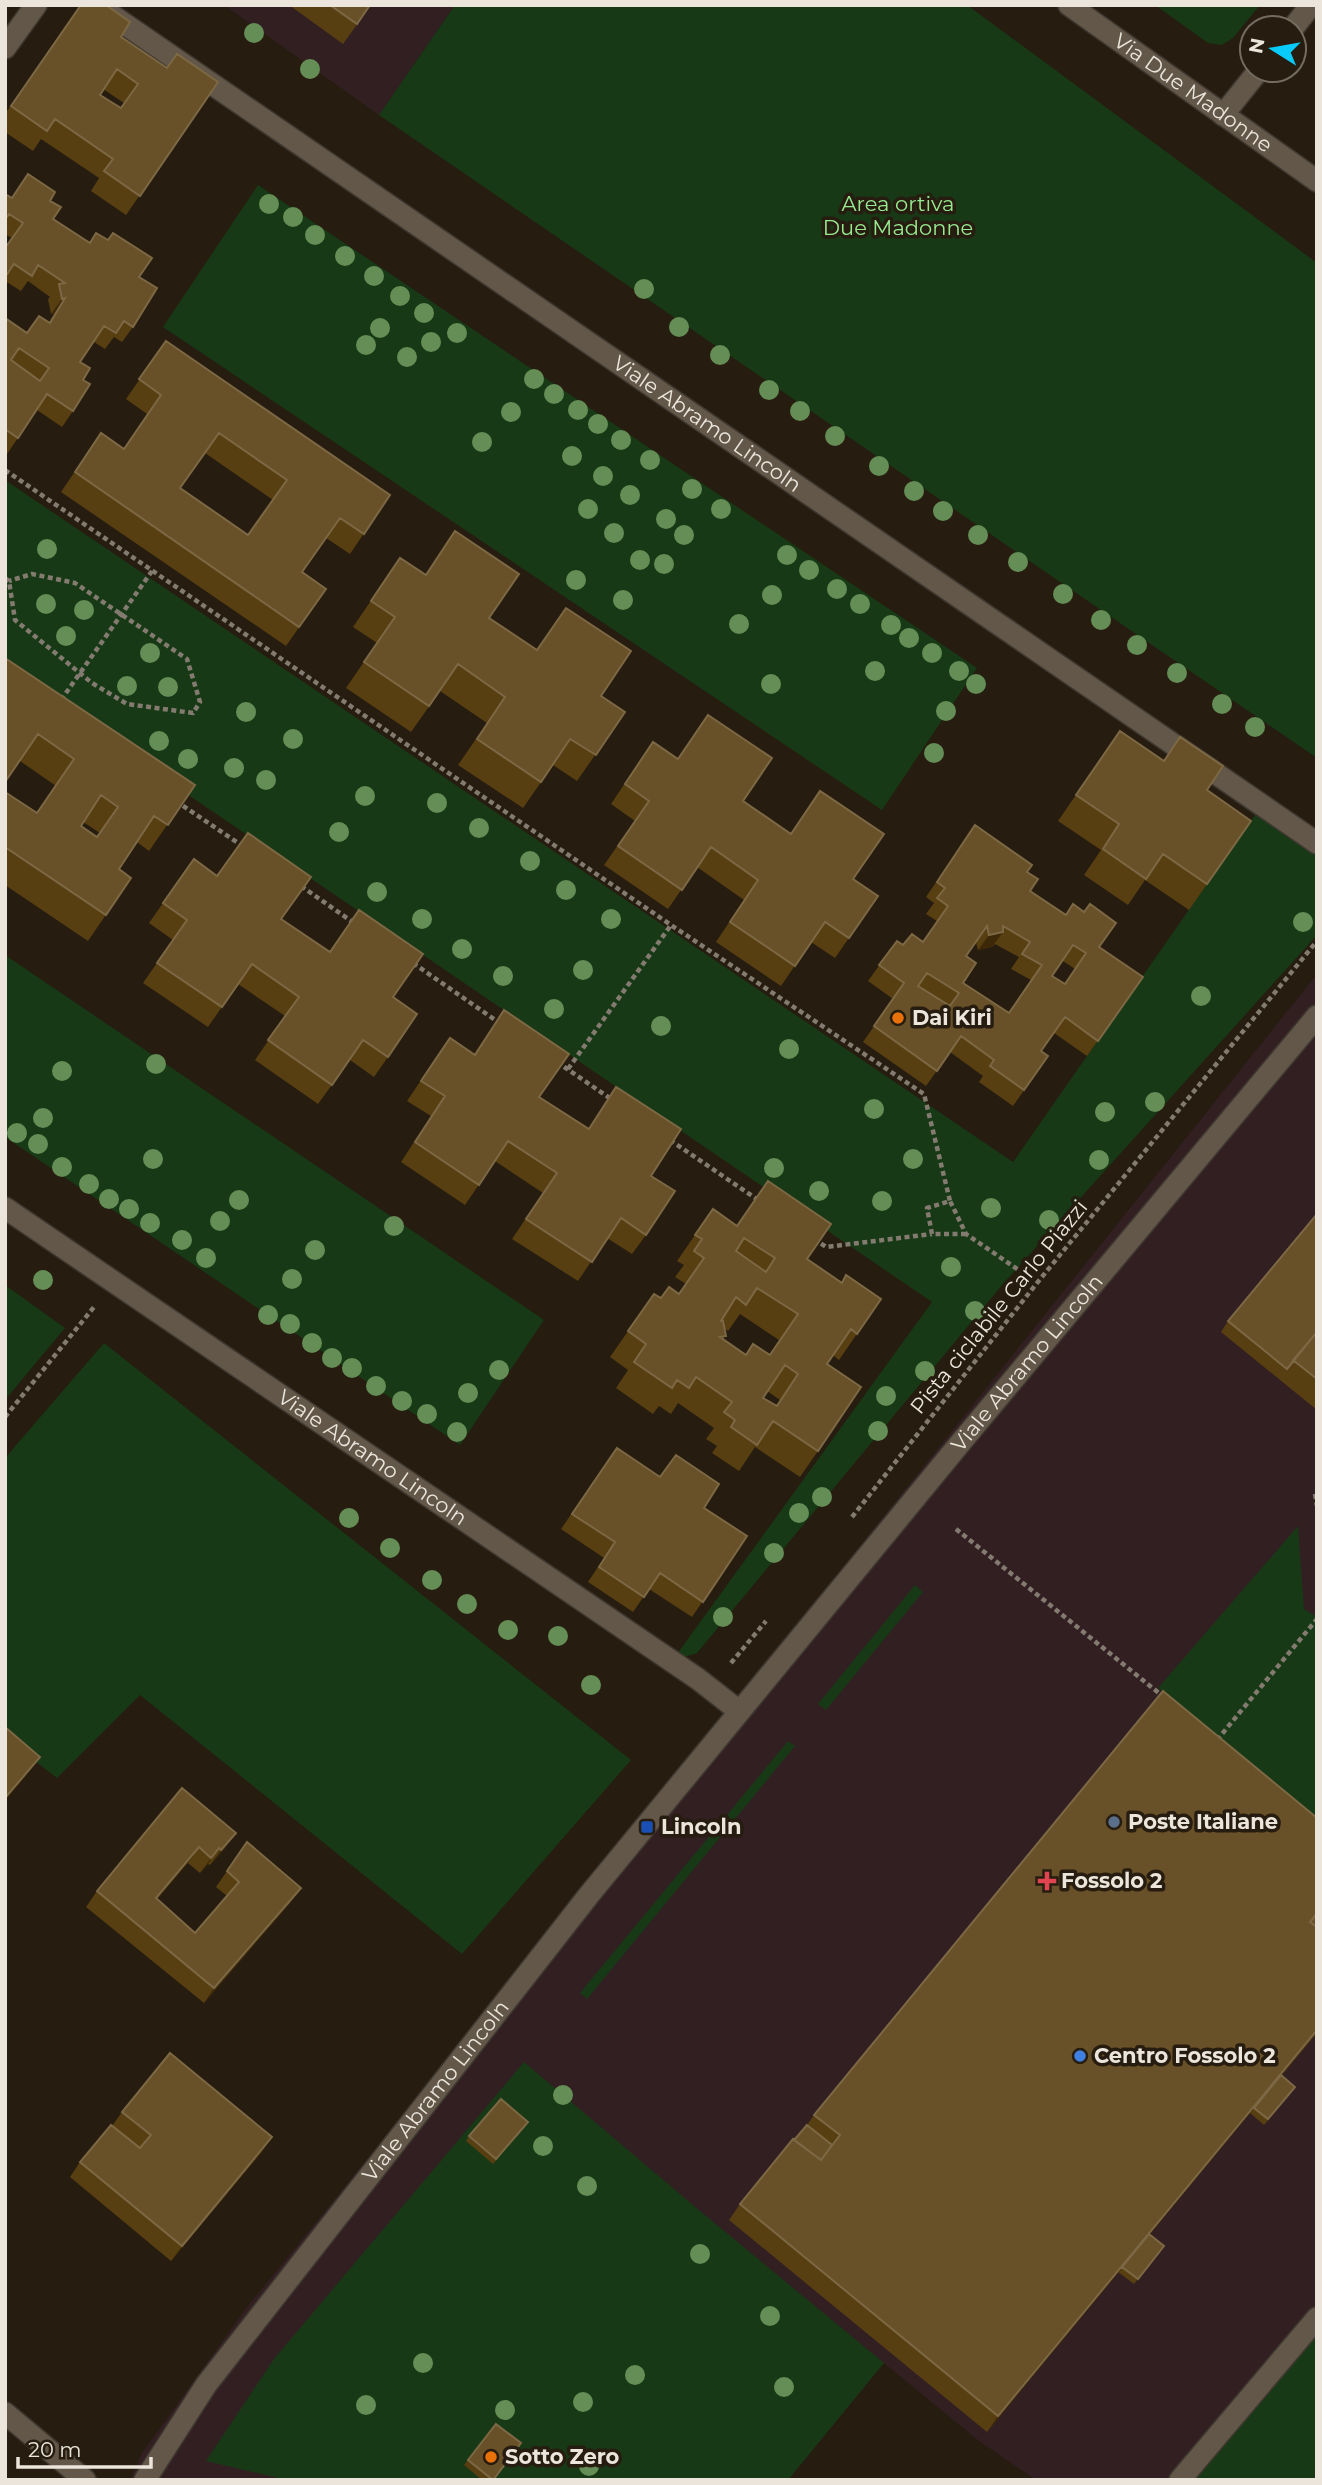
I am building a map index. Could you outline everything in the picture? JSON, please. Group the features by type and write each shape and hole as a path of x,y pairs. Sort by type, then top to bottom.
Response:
{"street":[{"path":"5,48 36,5"},
{"name":"Viale Abramo Lincoln","path":"97,5 1317,843"},
{"name":"Via Due Madonne","path":"1069,5 1317,181"},
{"path":"1223,115 1248,84"},
{"name":"Viale Abramo Lincoln","path":"145,2480 206,2385 589,1895 962,1441 1317,1016"},
{"name":"Viale Abramo Lincoln","path":"5,1208 698,1679 739,1711"},
{"path":"1180,2480 1317,2318"},
{"path":"5,2413 85,2480"}],"path":[{"path":"5,470 671,925 924,1094 950,1201 966,1234 1026,1275"},
{"path":"58,705 152,571"},
{"path":"32,574 75,583 122,615 187,659 200,702 193,712 127,704 80,673 15,620 7,580 32,574"},
{"path":"165,794 246,848"},
{"path":"291,880 360,927"},
{"path":"568,1069 671,925"},
{"name":"Pista ciclabile Carlo Piazzi","path":"851,1518 1037,1283 1317,940"},
{"path":"406,958 510,1030"},
{"path":"556,1061 625,1109"},
{"path":"659,1132 771,1209"},
{"path":"932,1234 927,1208 950,1201"},
{"path":"804,1232 827,1247 932,1234 966,1234"},
{"path":"5,1417 72,1335"},
{"path":"1315,1494 1317,1506"},
{"path":"956,1530 1174,1705"},
{"path":"698,1679 709,1680 724,1671 775,1611"},
{"path":"1227,1749 1217,1740 1317,1619"}],"shaded area":[{"path":"224,5 455,5 379,115"},
{"path":"1317,974 1317,2335 1200,2480 1036,2480 979,2441 884,2363 788,2480 130,2480 142,2453 247,2307 519,1973"}],"green space":[{"name":"Area ortiva Due Madonne","path":"455,5 967,5 1317,263 1317,758 379,115"},
{"path":"1155,5 1260,5 1253,14 1238,14 1238,32 1233,38 1222,45 1208,43"},
{"path":"258,185 977,668 882,810 163,327"},
{"path":"5,480 1013,1162 1262,805 1317,843 1317,935 1003,1284 697,1653 684,1657 677,1654 932,1302 5,670"},
{"path":"5,955 544,1320 460,1445 5,1137"},
{"path":"5,1285 65,1328 5,1400"},
{"path":"104,1343 631,1760 462,1954 140,1695 57,1778 5,1738 5,1458"},
{"path":"1298,1526 1304,1609 1317,1617 1317,1821 1158,1688"},
{"path":"915,1585 923,1592 826,1710 818,1704"},
{"path":"788,1741 795,1746 587,1999 580,1993"},
{"path":"524,2062 884,2363 788,2480 287,2480 206,2461 274,2359"},
{"path":"1317,2318 1317,2480 1180,2480"}],"building":[{"path":"81,5 106,5 130,22 121,37 167,68 177,54 218,82 140,196 104,171 113,159 55,119 47,131 11,106","holes":["117,69 138,84 121,108 100,95"]},
{"path":"330,5 370,5 357,24"},
{"path":"28,174 55,192 50,201 61,207 53,219 90,243 96,233 108,240 113,233 152,258 139,277 157,288 133,327 124,321 116,333 104,326 80,362 90,368 83,380 90,384 73,411 47,394 18,438 5,429 5,318 27,333 39,316 50,323 65,298 62,299 59,284 65,283 38,265 32,276 14,264 5,277 5,248 23,223 9,214 5,220 5,194 12,198","holes":["19,348 49,368 40,381 11,360"]},
{"path":"166,341 390,495 364,534 340,518 302,572 326,589 299,627 75,472 101,433 124,449 161,395 139,379","holes":["219,433 287,480 248,535 180,488"]},
{"path":"455,531 519,574 489,618 537,650 566,608 631,651 601,696 625,712 596,755 570,739 541,782 477,739 505,697 458,664 429,706 364,662 395,617 371,601 400,558 426,575"},
{"path":"5,658 195,785 168,825 154,816 119,869 131,878 106,915 5,847 5,792 37,813 74,759 38,734 5,782","holes":["101,795 118,807 97,837 81,826"]},
{"path":"708,715 772,758 743,801 791,834 820,791 884,834 853,879 878,896 849,938 825,922 795,966 730,922 758,880 711,847 682,890 618,846 649,801 625,784 653,742 678,759"},
{"path":"1120,731 1164,761 1180,737 1223,766 1207,790 1251,821 1207,884 1163,854 1146,879 1103,849 1119,824 1076,795"},
{"path":"975,825 1032,865 1027,872 1038,879 1030,891 1066,915 1073,904 1084,912 1090,904 1116,923 1099,947 1143,977 1098,1041 1065,1017 1041,1051 1048,1056 1024,1090 990,1066 994,1060 961,1036 937,1071 874,1026 904,983 879,965 897,941 903,945 912,934 923,942 948,906 937,898 945,888 937,882","holes":["987,926 989,935 1003,932 1003,926 1030,942 1022,954 1042,965 1009,1013 963,983 976,963 966,956","1073,945 1086,953 1065,984 1052,976","927,973 959,993 950,1006 918,986"]},
{"path":"248,833 311,877 281,919 330,952 359,910 423,954 393,997 417,1014 388,1057 363,1040 332,1085 268,1040 299,997 252,964 222,1007 157,963 187,920 163,903 194,859 217,876"},
{"path":"504,1010 569,1054 539,1097 589,1129 616,1087 681,1129 651,1176 675,1191 646,1235 621,1218 592,1262 526,1219 557,1173 508,1141 479,1185 415,1142 445,1096 421,1081 450,1038 475,1055"},
{"path":"768,1181 831,1224 807,1259 842,1283 846,1275 881,1299 857,1334 851,1329 827,1364 861,1387 818,1451 773,1421 757,1445 731,1427 735,1420 724,1412 732,1402 696,1377 689,1388 677,1380 672,1388 634,1362 646,1344 628,1331 654,1294 661,1298 669,1287 679,1294 704,1258 694,1251 702,1239 695,1235 713,1209 737,1226","holes":["744,1238 775,1258 766,1272 736,1251","757,1288 798,1314 770,1355 753,1344 746,1355 720,1337 726,1336 721,1321 736,1297 746,1305","785,1365 798,1374 777,1406 763,1398"]},
{"path":"1317,1214 1317,1332 1287,1369 1228,1321"},
{"path":"1317,1332 1317,1379 1293,1360"},
{"path":"617,1448 660,1477 676,1455 719,1484 704,1508 747,1536 703,1602 660,1573 644,1597 599,1567 615,1542 572,1514"},
{"name":"Centro Fossolo 2","path":"1163,1691 1317,1818 1317,1913 1310,1922 1317,1927 1317,2030 998,2416 740,2204 793,2139 821,2160 840,2135 814,2115"},
{"path":"5,1727 40,1757 5,1798"},
{"path":"182,1788 236,1833 211,1858 199,1847 156,1898 195,1933 239,1882 227,1871 247,1842 301,1888 214,1988 97,1891"},
{"path":"1317,1914 1317,1927 1310,1922"},
{"path":"170,2053 272,2137 182,2246 80,2162 111,2125 140,2148 151,2135 122,2112"},
{"path":"1281,2075 1295,2087 1268,2119 1254,2108"},
{"path":"501,2099 528,2122 496,2159 469,2136"},
{"path":"807,2125 832,2145 821,2160 794,2140"},
{"path":"1149,2234 1164,2246 1138,2279 1122,2267"},
{"name":"Sotto Zero","path":"496,2424 521,2443 493,2480 468,2460"}],"place":[{"name":"Dai Kiri","path":"898,1018"},
{"name":"Poste Italiane","path":"1114,1822"},
{"name":"Lincoln","path":"647,1827"},
{"name":"Fossolo 2","path":"1047,1881"},
{"name":"Centro Fossolo 2","path":"1080,2056"},
{"name":"Sotto Zero","path":"491,2457"}]}
